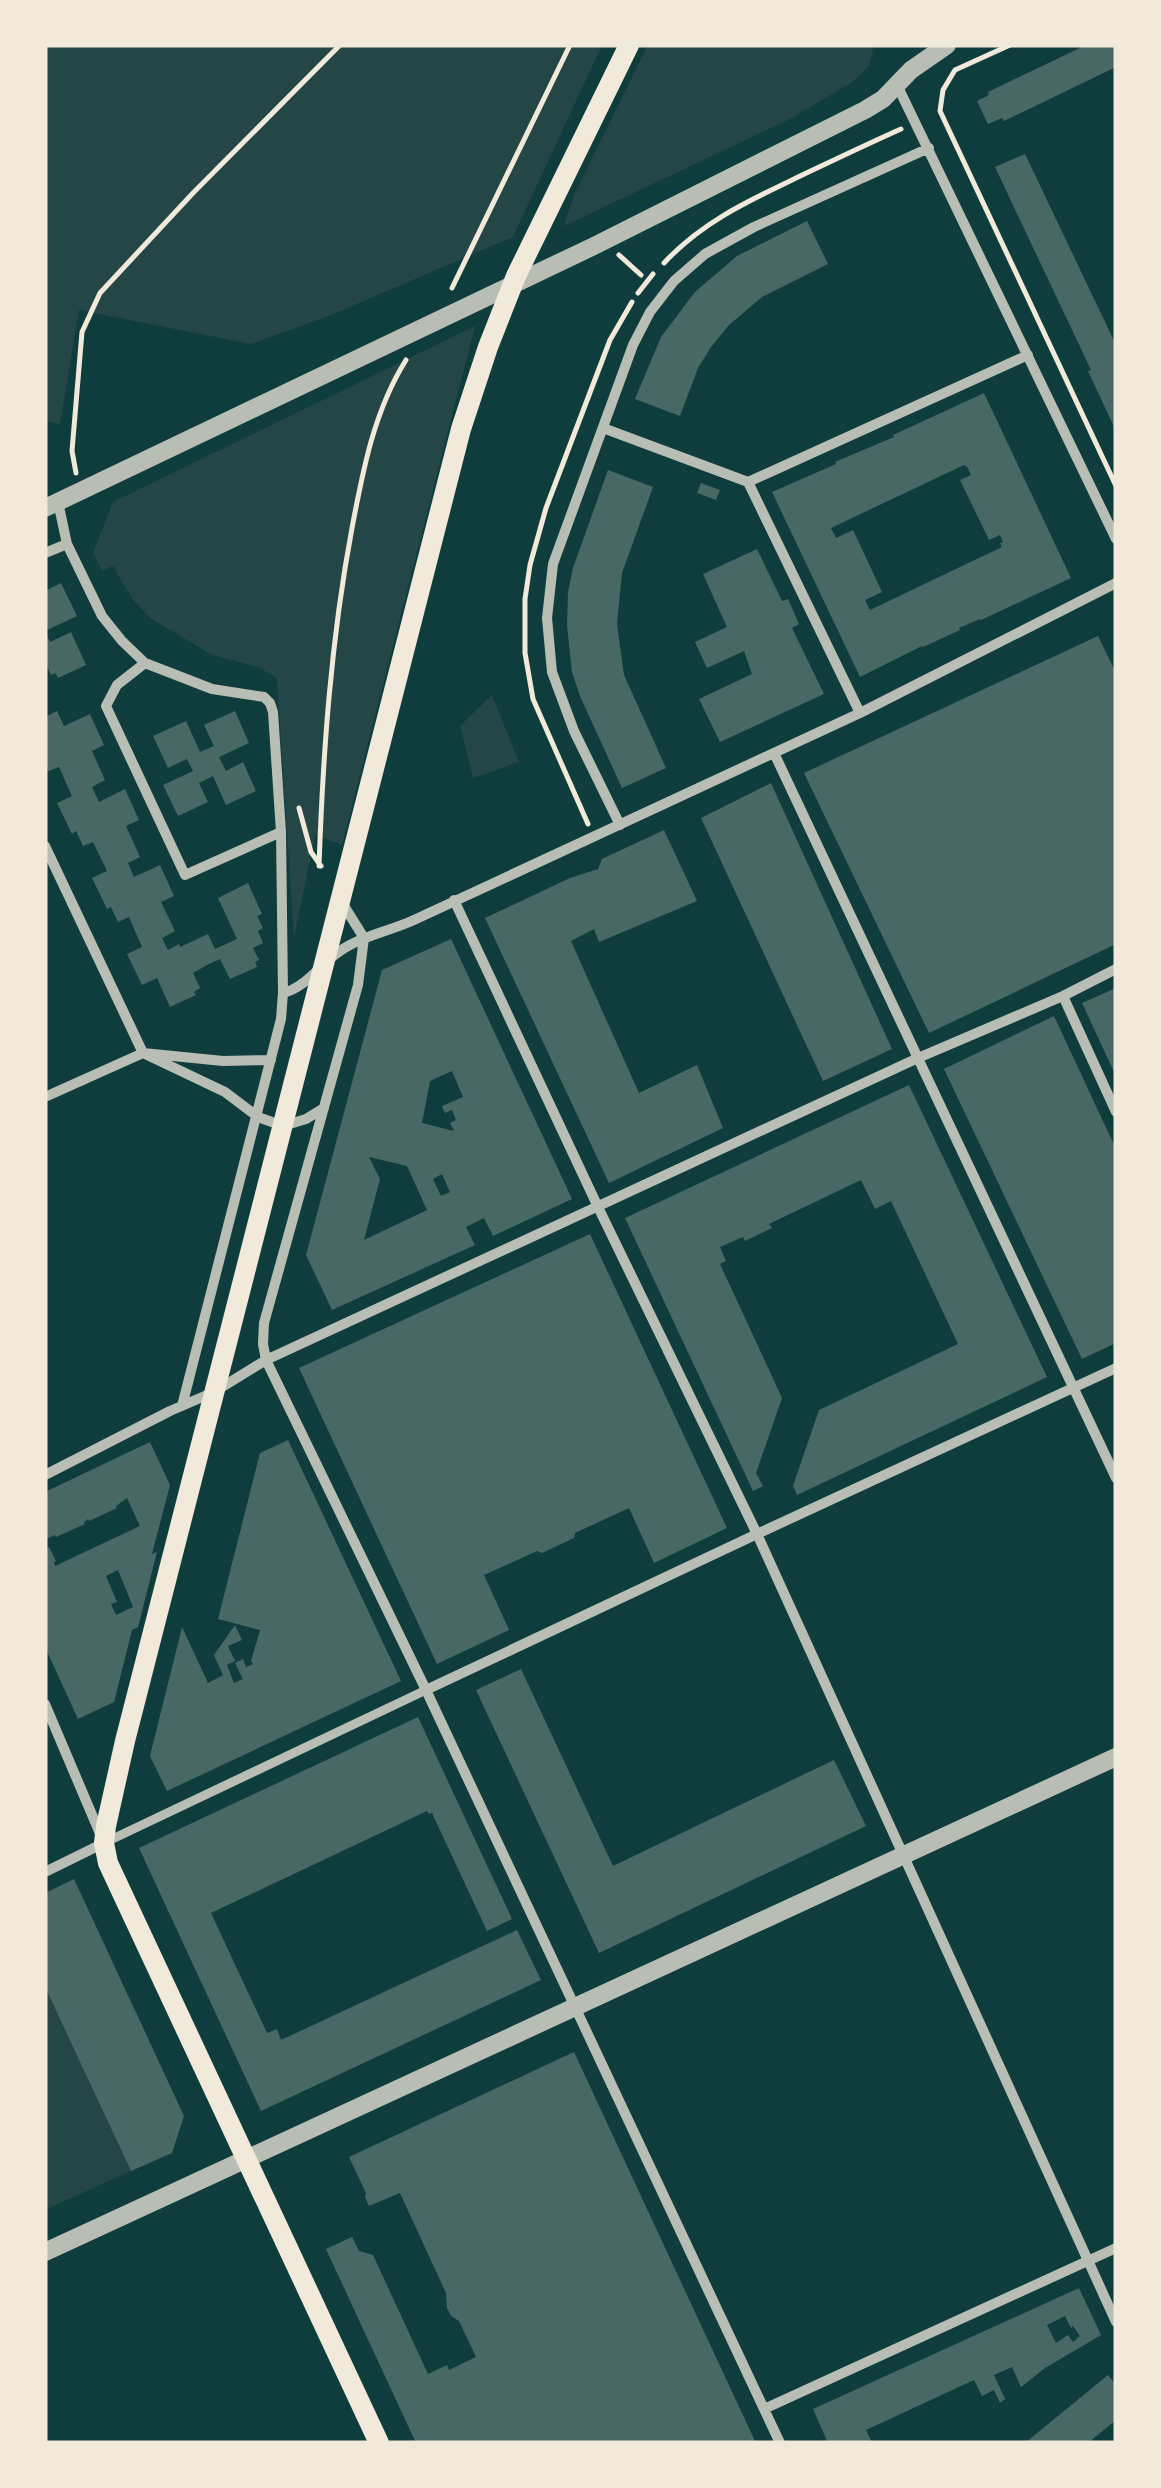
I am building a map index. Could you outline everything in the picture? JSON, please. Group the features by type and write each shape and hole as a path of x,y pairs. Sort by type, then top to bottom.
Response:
{"main road":[{"path":"379,2443 112,1872 104,1843 121,1758 461,429 516,276 629,45"}],"street":[{"path":"182,1406 282,1020 281,832 273,712 264,697 212,690 144,662 102,616 52,505 594,246 866,110 911,70 947,45"},
{"path":"898,85 1116,538"},
{"path":"620,825 574,732 552,672 547,618 553,564 633,346 650,312 674,282 705,254 754,227 929,148"},
{"path":"748,482 1028,355"},
{"path":"603,428 748,482 860,713"},
{"path":"45,553 67,544"},
{"path":"283,993 301,986 323,964 364,938 386,933 860,713 1116,583"},
{"path":"144,662 117,685 106,706 185,875 281,832"},
{"path":"774,753 1116,1478"},
{"path":"45,846 143,1053 225,1092 258,1116 283,1126 324,1108"},
{"path":"341,900 364,938 358,985 264,1323 266,1360 426,1690 780,2443"},
{"path":"454,900 756,1534 1116,2322"},
{"path":"45,1474 214,1392 266,1360 1116,969"},
{"path":"1063,996 1116,1112"},
{"path":"45,1097 143,1053 271,1060"},
{"path":"45,1872 756,1534 1116,1368"},
{"path":"45,1704 104,1843"},
{"path":"45,2252 1116,1757"},
{"path":"764,2408 1116,2248"}],"path":[{"path":"78,490 72,450 82,332 100,294 193,193 340,45"},
{"path":"448,293 570,45"},
{"path":"1010,45 955,70 944,90 940,110 1116,486"},
{"path":"617,252 641,275"},
{"path":"320,866 325,733 336,617 372,434 384,401 410,354"}],"shaded area":[{"path":"45,45 602,45 513,237 331,315 251,344 79,310 60,424 45,421"},
{"path":"648,45 871,45 873,50 868,67 851,83 790,119 564,226 573,197"},
{"path":"475,326 342,845 315,835 294,938 277,678 258,667 212,655 150,618 133,600 113,566 102,571 93,553 113,502"},
{"path":"492,695 519,762 473,778 460,726"},
{"path":"45,1987 131,2171 45,2210"}],"building":[{"path":"1086,45 1116,45 1116,67 1004,121 1002,118 988,124 977,101 988,92"},
{"path":"1025,154 1116,345 1116,431 995,167"},
{"path":"807,221 828,264 762,297 729,325 698,368 680,416 635,399 661,337 695,292 737,256"},
{"path":"984,393 1071,578 860,677 772,492","holes":["964,465 971,475 960,480 989,540 1000,535 1002,547 870,610 865,600 882,592 853,530 836,538 831,528"]},
{"path":"608,470 653,487 622,573 617,624 624,675 666,768 622,788 580,696 572,672 567,626 573,568"},
{"path":"701,483 720,490 716,500 697,493"},
{"path":"757,549 782,601 788,599 799,624 792,628 824,694 720,742 699,699 752,674 744,651 707,668 695,642 727,627 703,574"},
{"path":"61,583 77,616 45,631 45,591"},
{"path":"45,631 50,642 71,632 86,665 58,678 55,673 51,675 45,663"},
{"path":"1098,636 1116,673 1116,944 929,1033 804,773"},
{"path":"57,711 64,726 90,714 104,745 92,751 105,780 92,787 99,802 125,789 139,820 126,826 140,857 128,863 134,877 160,865 174,896 161,902 175,931 162,938 168,950 208,934 215,949 237,939 218,898 248,883 262,914 257,916 263,928 258,931 263,943 253,948 259,960 255,962 257,967 230,979 220,959 193,973 200,988 194,992 196,995 170,1007 157,978 142,985 127,954 142,947 129,917 118,922 111,907 107,909 92,878 107,871 93,842 83,846 76,831 72,834 57,803 72,796 59,767 48,771 45,763 45,717"},
{"path":"235,711 249,743 219,757 226,771 243,762 256,791 226,805 213,776 199,783 208,802 178,816 163,785 193,771 187,759 168,768 153,736 186,721 200,752 214,746 204,725"},
{"path":"771,783 892,1049 823,1081 701,818"},
{"path":"664,830 697,901 599,942 594,929 571,941 639,1093 697,1065 723,1128 609,1183 485,918 598,869 602,859"},
{"path":"451,939 572,1199 493,1236 484,1218 466,1227 475,1245 332,1310 306,1255 382,970","holes":["452,1071 463,1097 442,1106 445,1113 452,1110 456,1120 450,1123 454,1131 422,1123 430,1081","369,1157 407,1166 427,1210 364,1240 380,1179","442,1174 450,1192 441,1196 433,1179"]},
{"path":"1116,988 1115,1052 1116,1076 1082,1003"},
{"path":"1054,1016 1116,1149 1116,1343 1082,1359 944,1069"},
{"path":"909,1085 1047,1377 797,1495 793,1486 819,1410 958,1344 891,1201 875,1209 861,1180 769,1224 772,1228 745,1241 743,1237 720,1247 726,1261 720,1264 782,1398 756,1473 763,1486 753,1491 625,1218"},
{"path":"590,1234 727,1528 654,1563 629,1508 542,1553 537,1551 484,1575 509,1630 437,1664 299,1368"},
{"path":"288,1440 401,1681 167,1791 150,1756 182,1627 208,1683 223,1675 214,1655 235,1625 242,1640 228,1646 235,1661 227,1665 234,1683 243,1679 235,1663 243,1659 246,1667 253,1664 260,1630 218,1619 260,1453"},
{"path":"150,1442 170,1485 138,1627 132,1630 114,1702 78,1719 45,1647 45,1550 49,1547 55,1566 140,1526 127,1498 117,1508 46,1539 45,1492","holes":["118,1570 133,1607 116,1615 111,1604 117,1602 106,1576"]},
{"path":"521,1669 613,1866 834,1760 866,1826 599,1953 476,1690"},
{"path":"418,1717 512,1919 487,1931 432,1813 427,1811 211,1913 267,2033 277,2029 281,2040 517,1930 541,1980 261,2111 139,1848"},
{"path":"74,1879 184,2116 172,2153 131,2171 45,1987 45,1893"},
{"path":"574,2052 756,2443 416,2443 326,2249 352,2237 359,2251 373,2255 428,2374 447,2365 449,2370 476,2357 459,2321 447,2308 446,2293 400,2193 369,2206 349,2157"},
{"path":"1079,2288 1101,2335 1021,2387 1012,2367 994,2375 1005,2399 1000,2403 994,2390 982,2396 974,2380 866,2430 872,2443 828,2443 813,2409","holes":["1065,2316 1080,2336 1073,2342 1068,2335 1056,2343 1047,2325"]},
{"path":"1108,2375 1116,2385 1116,2420 1088,2443 1025,2443"}]}
